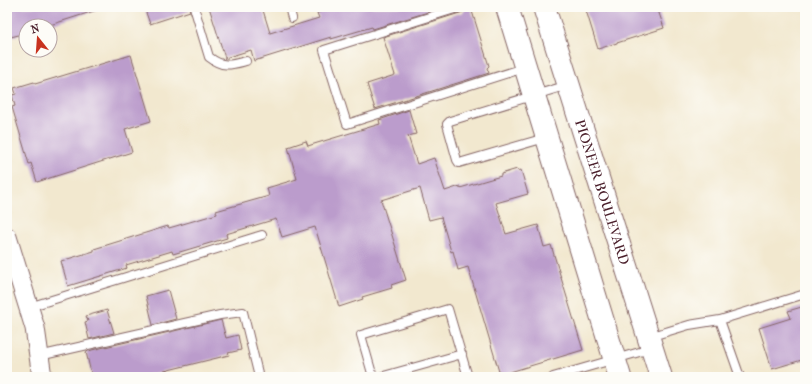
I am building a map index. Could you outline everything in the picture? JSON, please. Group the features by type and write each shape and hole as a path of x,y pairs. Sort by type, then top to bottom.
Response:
{"main road":[{"path":"506,7 618,368"},
{"name":"PIONEER BOULEVARD","path":"544,7 660,377"}],"street":[{"path":"7,237 35,328 42,377"}],"lane":[{"path":"194,7 209,57 216,63 225,65 234,65 246,61"},
{"path":"289,7 292,18"},
{"path":"461,7 324,50 347,124 525,68"},
{"path":"546,137 459,162 457,160 447,124 450,121 569,85"},
{"path":"28,307 262,235"},
{"path":"553,377 618,368 650,343 689,325 720,320 805,294"},
{"path":"373,377 361,335 448,309 468,377"},
{"path":"39,356 220,315 243,312 259,377"},
{"path":"720,320 740,377"},
{"path":"380,377 462,354"}],"building":[{"path":"7,7 96,7 97,10 58,22 58,18 18,18 18,35 11,37 10,35 7,36"},
{"path":"144,7 189,7 190,11 150,24"},
{"path":"209,7 262,7 270,33 319,18 317,13 322,11 321,7 427,7 428,12 373,29 372,27 331,39 331,37 254,61 251,50 225,58"},
{"path":"585,7 657,7 664,28 598,49"},
{"path":"471,8 489,66 487,68 489,73 375,109 367,84 395,75 383,37 463,12 466,9"},
{"path":"131,55 151,121 125,129 132,152 37,182 31,163 29,164 12,107 15,106 12,95 16,94 14,88 34,82 35,84"},
{"path":"409,110 416,134 408,136 417,164 434,158 445,191 501,176 501,174 517,169 518,171 521,170 528,194 496,203 506,234 538,225 544,247 551,245 583,350 500,375 468,267 458,270 441,217 429,220 420,188 381,200 406,280 391,285 392,288 362,297 363,299 339,307 315,227 282,237 276,219 226,234 227,238 173,254 172,251 126,265 127,268 68,286 61,261 168,226 169,228 217,214 216,211 269,196 267,188 297,179 288,147 306,141 308,146 380,124 379,120"},
{"path":"168,290 176,319 153,325 146,296"},
{"path":"805,306 805,359 772,369 759,328 791,318 788,311"},
{"path":"107,310 114,333 89,339 85,322 88,321 86,316"},
{"path":"221,320 226,338 238,335 241,350 228,353 229,355 140,377 92,377 86,352"}]}
